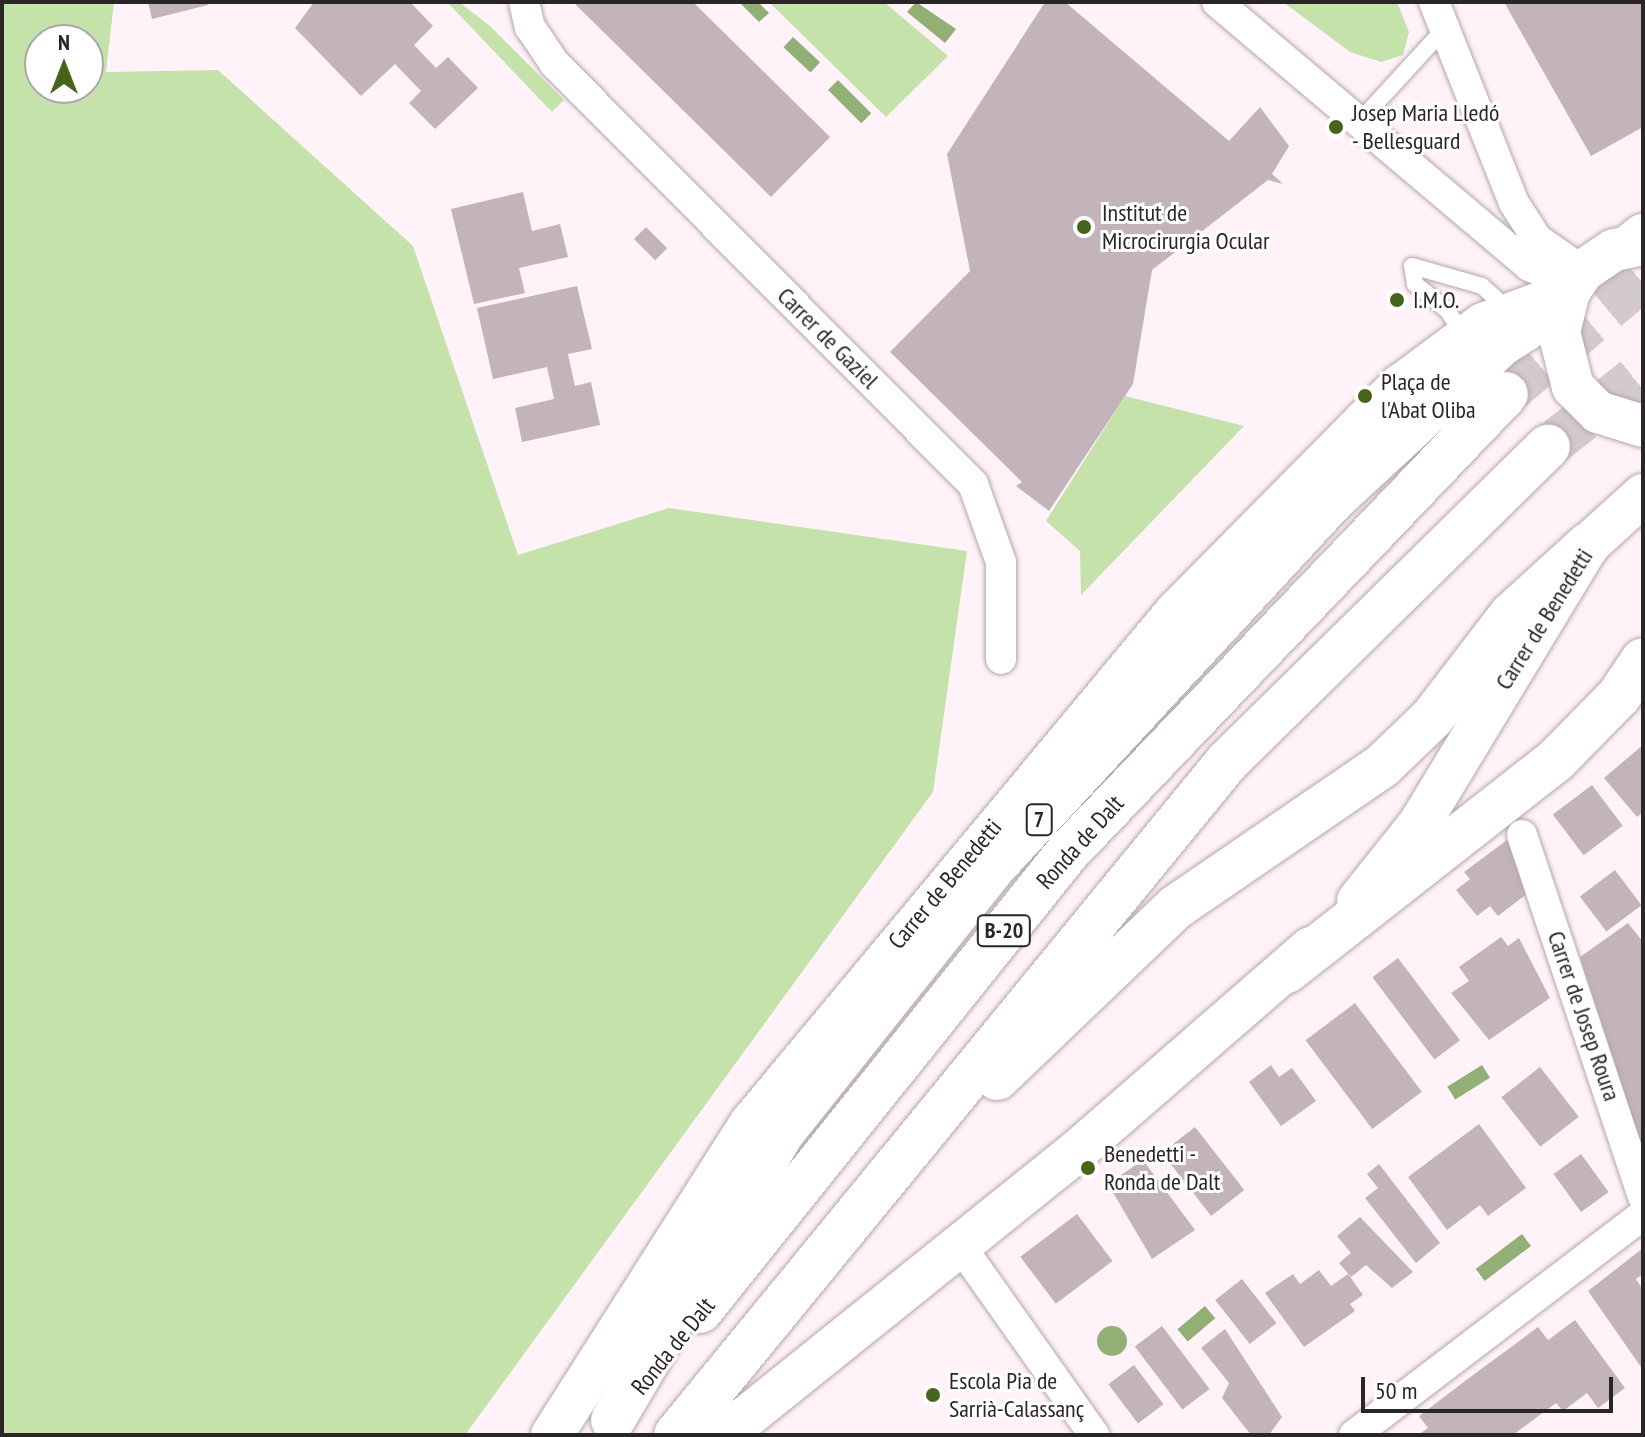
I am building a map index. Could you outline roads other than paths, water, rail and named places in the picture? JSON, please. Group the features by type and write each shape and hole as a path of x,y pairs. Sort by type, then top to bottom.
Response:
{"highway":[{"name":"7","path":"608,1427 782,1133 991,870 1331,502 1503,343 1572,288"},
{"name":"Ronda de Dalt","path":"608,1427 1067,853 1506,394"},
{"name":"B-20","path":"676,1435 814,1260 1227,762 1548,447"},
{"path":"814,1260 1138,938 1407,744 1511,615 1589,544"},
{"path":"1287,971 1556,760 1619,696 1643,660"}],"street":[{"name":"Carrer de Gaziel","path":"524,2 530,27 555,64 973,484 1001,562 1001,659"},
{"path":"1217,2 1529,266 1572,288"},
{"path":"1440,14 1514,203 1572,288 1560,356 1573,387 1598,412 1643,426"},
{"path":"1572,288 1640,242"},
{"name":"Carrer de Benedetti","path":"552,1435 751,1123 961,864 1176,612 1401,385 1464,338 1512,313 1572,288"},
{"name":"Carrer de Benedetti","path":"724,1435 1287,971 1395,859 1589,544 1643,495"},
{"name":"Carrer de Josep Roura","path":"1522,835 1643,1197"},
{"path":"1354,1435 1643,1215"},
{"path":"959,1244 1094,1435"}],"lane":[{"path":"1360,121 1440,14"},
{"path":"1464,338 1448,311 1415,284 1412,266 1482,286 1512,313"}],"tunnel":[{"path":"1506,394 1643,279"},
{"path":"1548,447 1643,372"}],"place":[{"name":"Josep Maria Lledó - Bellesguard","path":"1336,127"},
{"name":"Institut de Microcirurgia Ocular","path":"1084,227"},
{"name":"I.M.O.","path":"1397,300"},
{"name":"Plaça de l'Abat Oliba","path":"1365,396"},
{"name":"Benedetti - Ronda de Dalt","path":"1088,1168"},
{"name":"Escola Pia de Sarrià-Calassanç","path":"933,1395"}]}
